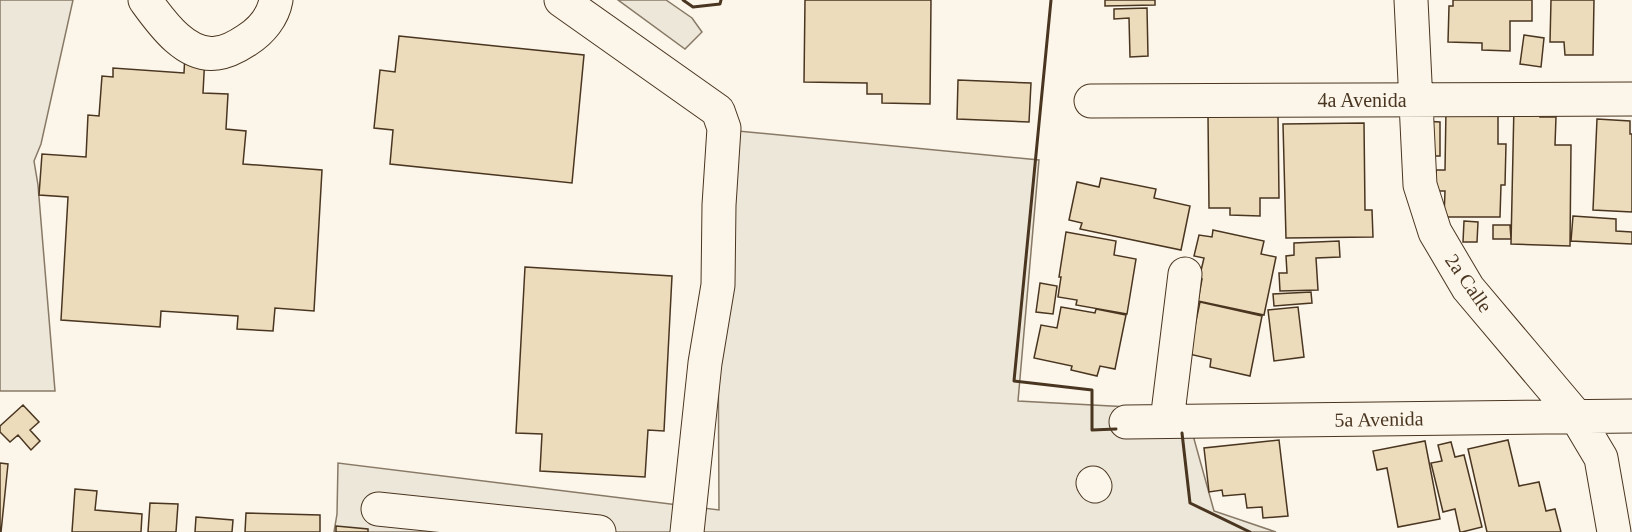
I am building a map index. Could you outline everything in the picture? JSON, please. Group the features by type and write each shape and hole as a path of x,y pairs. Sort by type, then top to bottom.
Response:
{"street":[{"path":"146,0 174,37 197,52 216,54 238,46 255,35 269,19 275,8 276,0"},
{"path":"561,0 718,111 724,128 719,205 718,285 705,363 687,532"},
{"name":"2a Calle","path":"1411,0 1420,185 1435,232 1468,288 1576,416 1601,458 1614,532"},
{"name":"4a Avenida","path":"1091,101 1632,99"},
{"path":"1167,421 1185,274"},
{"name":"5a Avenida","path":"1126,422 1632,416"},
{"path":"378,509 599,532"}],"shaded area":[{"path":"0,0 73,0 41,144 34,161 38,185 55,391 0,391"},
{"path":"618,0 666,0 692,18 702,32 685,49"},
{"path":"717,129 1039,160 1018,401 1186,410 1214,511 1276,532 334,532 337,514 338,463 719,510"}],"building":[{"path":"805,0 931,0 930,104 882,103 882,94 867,94 867,83 804,82"},
{"path":"1105,0 1155,0 1155,5 1105,6"},
{"path":"1453,0 1532,0 1532,21 1510,21 1510,51 1482,50 1482,43 1448,42 1449,6 1453,6"},
{"path":"1551,0 1594,0 1593,55 1565,55 1564,42 1550,42"},
{"path":"1147,8 1148,56 1130,57 1129,18 1114,19 1114,9"},
{"path":"1524,35 1544,38 1541,67 1520,64"},
{"path":"399,36 584,55 572,183 390,164 393,130 374,128 380,70 395,72"},
{"path":"185,54 205,55 203,93 228,94 226,129 246,131 243,164 322,170 314,311 275,308 273,331 237,329 238,316 161,311 160,327 61,320 68,197 39,195 42,154 86,157 88,115 99,116 102,76 113,77 113,68 184,73"},
{"path":"958,80 1031,83 1029,122 957,119"},
{"path":"1514,105 1540,105 1540,117 1556,117 1555,145 1571,145 1570,246 1511,244"},
{"path":"1446,110 1498,110 1498,144 1506,144 1505,185 1501,185 1500,217 1444,217 1445,191 1436,191 1436,170 1445,170"},
{"path":"1208,116 1278,116 1279,198 1260,198 1260,216 1230,215 1230,208 1209,208"},
{"path":"1597,119 1630,121 1632,212 1593,210"},
{"path":"1422,121 1440,122 1440,156 1433,156"},
{"path":"1364,123 1365,210 1372,210 1373,237 1286,238 1283,124"},
{"path":"1101,178 1156,189 1154,198 1190,206 1181,250 1080,229 1082,223 1069,220 1077,182 1099,187"},
{"path":"1573,216 1616,219 1616,231 1632,232 1632,244 1571,241"},
{"path":"1464,221 1478,222 1477,242 1463,242"},
{"path":"1493,225 1510,225 1511,239 1493,239"},
{"path":"1213,230 1264,241 1261,254 1276,257 1264,315 1198,301 1202,279 1199,279 1204,258 1194,256 1199,235 1212,237"},
{"path":"1066,232 1116,241 1114,255 1136,259 1127,314 1076,305 1077,300 1058,297"},
{"path":"1339,241 1340,257 1316,258 1318,290 1280,291 1279,273 1287,273 1286,256 1294,255 1294,243"},
{"path":"525,267 672,276 664,431 648,430 645,477 540,471 542,434 516,433"},
{"path":"1040,283 1057,286 1053,314 1036,312"},
{"path":"1311,292 1312,303 1274,306 1273,294"},
{"path":"1200,302 1262,316 1250,376 1210,367 1211,359 1189,354"},
{"path":"1061,307 1095,313 1096,309 1126,315 1115,369 1100,366 1097,376 1071,370 1072,366 1034,358 1041,325 1057,328"},
{"path":"1298,307 1304,357 1274,361 1268,310"},
{"path":"23,405 39,422 30,430 40,441 31,450 18,435 10,442 0,432 0,426"},
{"path":"1279,440 1288,516 1263,518 1262,507 1247,508 1245,494 1223,496 1222,490 1209,492 1204,448"},
{"path":"1508,440 1519,486 1539,482 1546,511 1555,509 1561,532 1487,532 1468,449"},
{"path":"1425,441 1440,519 1398,527 1387,468 1377,470 1373,451"},
{"path":"1451,442 1455,457 1464,455 1482,527 1462,532 1460,532 1455,509 1443,512 1431,463 1442,461 1438,445"},
{"path":"0,463 8,464 1,532 0,532"},
{"path":"75,489 97,491 95,510 142,514 141,532 72,532"},
{"path":"150,503 178,504 176,532 148,532"},
{"path":"246,513 320,515 320,532 245,532"},
{"path":"196,517 233,520 232,532 195,532"},
{"path":"336,526 368,529 368,532 336,532"}],"wall":[{"path":"683,0 693,7 720,4 721,0"},
{"path":"1051,0 1014,381 1092,390 1092,430 1116,429"},
{"path":"1182,433 1190,503 1250,532"}]}
